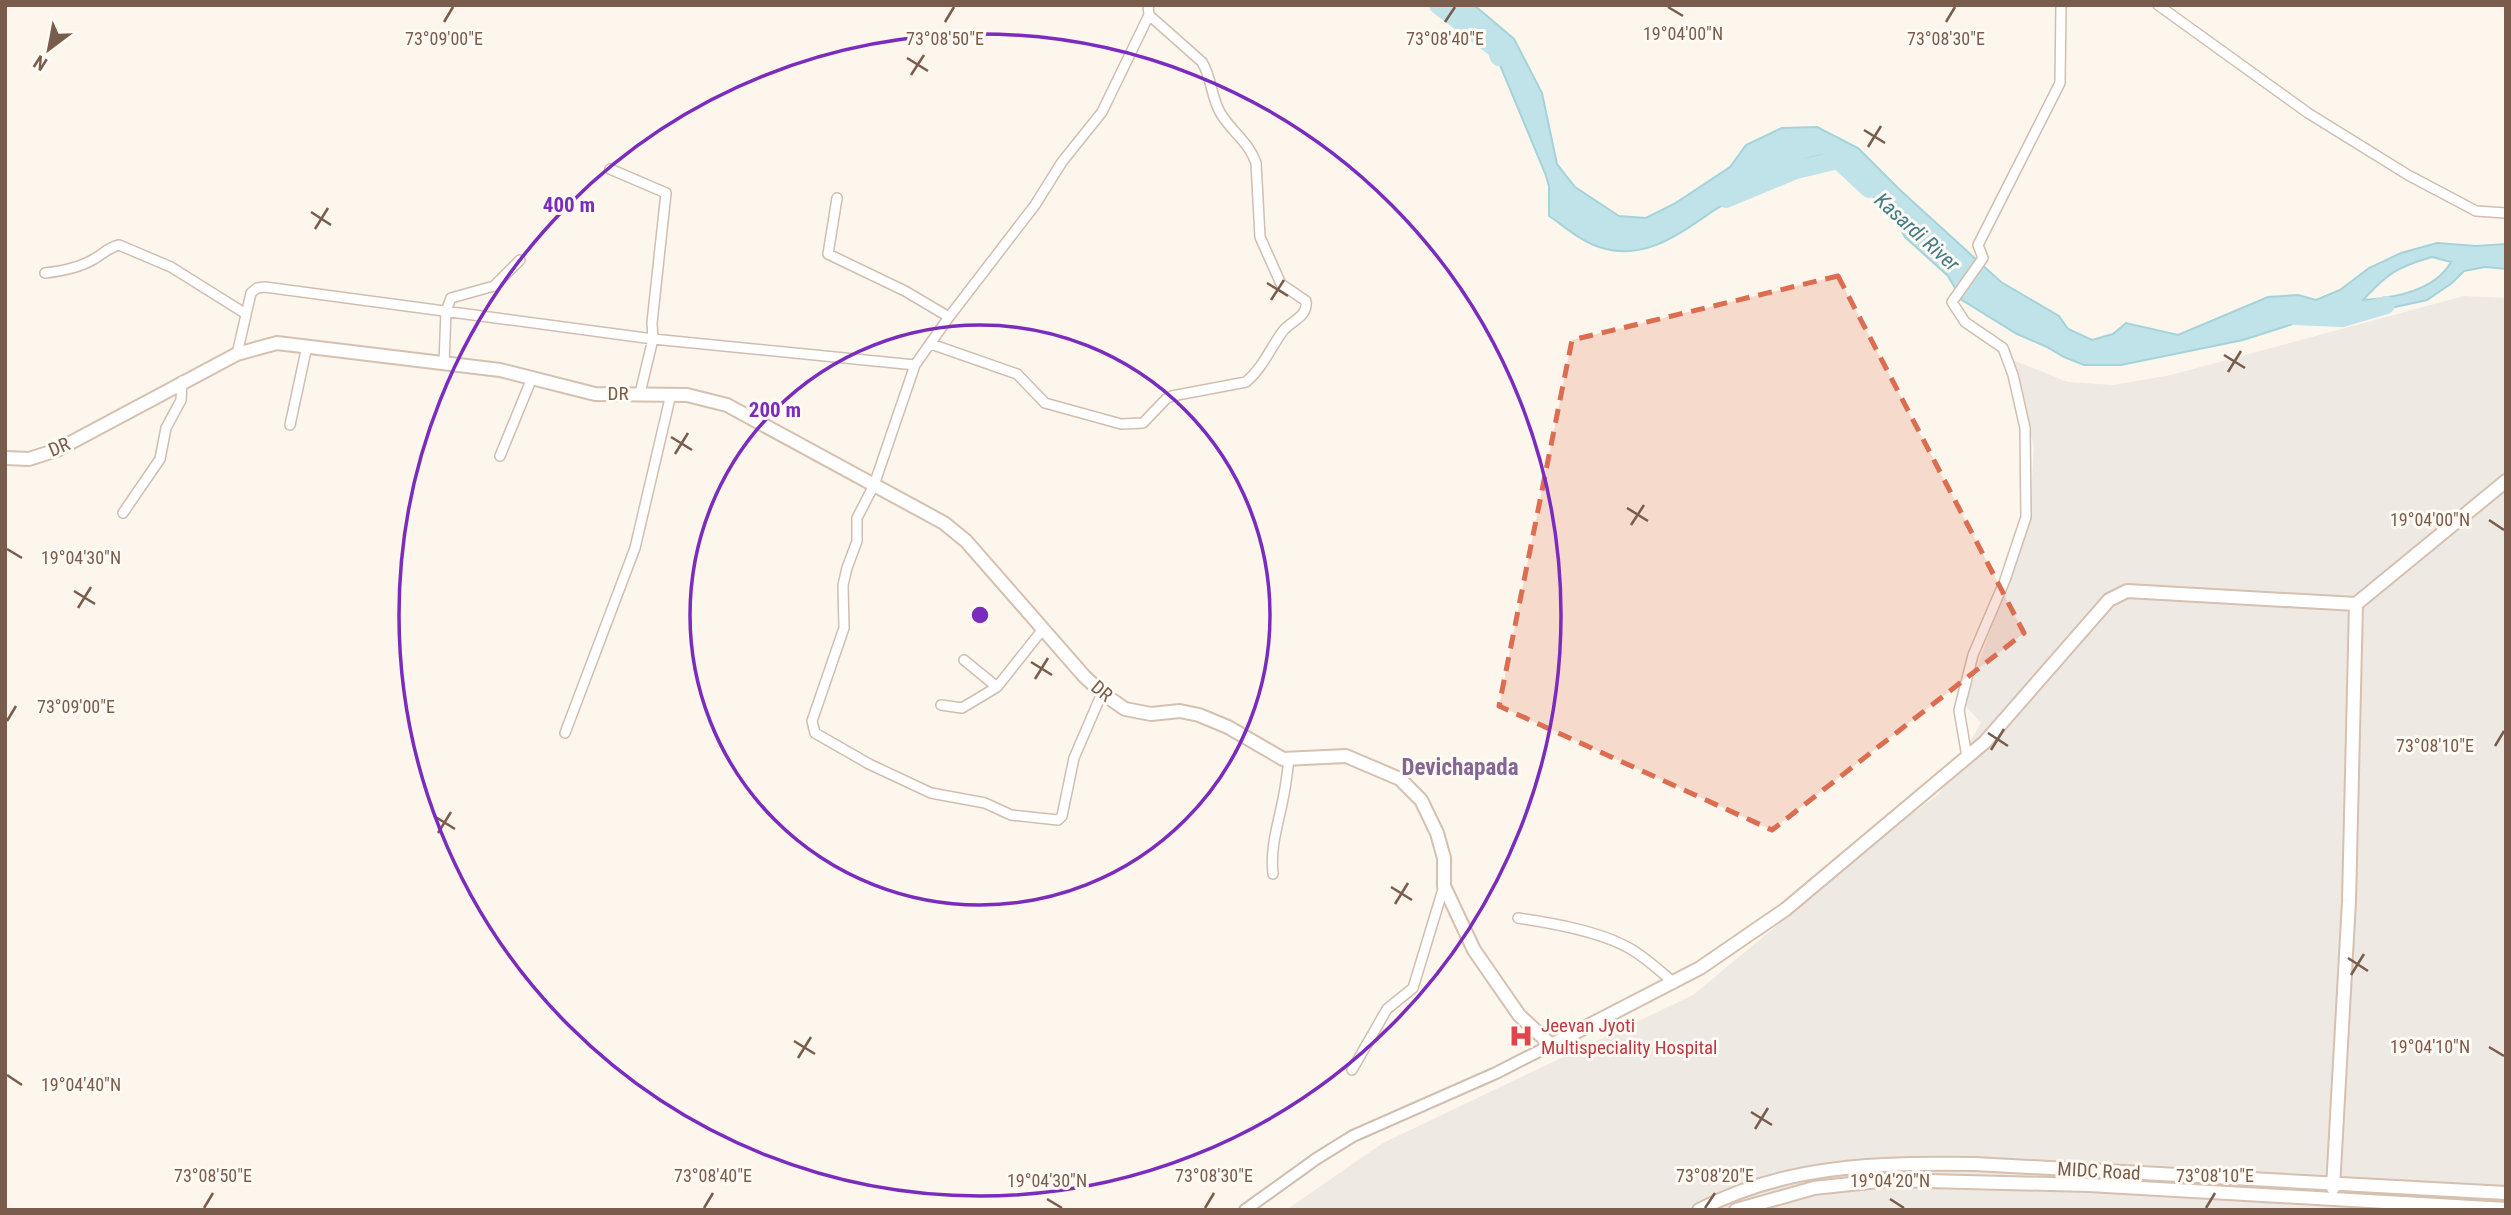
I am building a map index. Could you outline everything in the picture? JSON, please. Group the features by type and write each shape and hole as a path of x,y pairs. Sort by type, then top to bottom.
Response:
{"main road":[{"name":"DR","path":"5,458 29,458 57,450 237,354 277,343 500,370 595,394 687,395 727,405 944,523 966,541 1102,693 1125,709 1151,714 1180,711 1199,715 1228,727 1289,760"},
{"path":"1289,760 1346,756 1400,779 1421,800 1437,833 1444,858 1444,886 1474,950 1519,1015 1551,1045 1700,968 1786,909 1985,742 2109,600 2127,591 2356,604 2506,481"},
{"path":"2332,1200 2349,889 2356,604"},
{"name":"MIDC Road","path":"1699,1210 1728,1194 1810,1171 1887,1163 1975,1164 2506,1193"},
{"name":"MIDC Road","path":"1735,1210 1814,1188 1888,1180 2089,1185 2506,1209"}],"street":[{"path":"1967,757 1959,710 1973,655 2005,580 2026,517 2025,428 2003,348 1965,322 1952,302 1983,258 1978,245 2060,83 2061,5"},
{"path":"2158,5 2308,113 2409,175 2476,211 2506,213"},
{"path":"931,344 1017,374 1039,399 1053,407 1121,424 1136,425 1147,420 1166,399 1246,382 1283,331 1305,312 1307,301 1281,284 1260,237 1256,163 1252,152 1221,114 1208,70 1148,10 1102,112 1062,162 1013,236 948,317 915,365 874,485 857,518 856,546 844,585 844,628 812,721 815,733 869,764 931,793 985,803 1011,815 1058,820 1062,816 1077,747 1102,693"},
{"path":"610,169 666,192 652,323 653,339 640,393"},
{"path":"837,198 828,254 905,291 948,317"},
{"path":"45,273 75,267 119,245 172,267 246,314"},
{"path":"444,363 446,311 451,298 494,286 520,260"},
{"path":"237,354 253,290 265,287 653,339 915,365"},
{"path":"290,425 307,346"},
{"path":"500,456 532,378"},
{"path":"123,513 160,459 166,428 181,400 183,381"},
{"path":"565,733 635,548 671,394"},
{"path":"941,705 962,708 997,687 1043,629"},
{"path":"964,660 997,687"},
{"path":"1273,874 1272,847 1289,760"},
{"path":"1352,1070 1387,1009 1413,988 1444,886"},
{"path":"1518,918 1545,922 1611,940 1643,957 1673,982"},
{"path":"1245,1210 1353,1136 1496,1073 1551,1045"}],"highlighted area":[{"path":"1838,276 2024,633 1772,830 1499,706 1572,340"}],"shaded area":[{"path":"2464,296 2506,298 2506,1210 1286,1210 1383,1143 1693,995 1901,822 1939,794 1981,723 1964,704 2029,524 2034,448 2013,360 2068,382 2114,385 2171,375"}],"water":[{"path":"1431,5 1474,5 1514,39 1542,93 1557,164 1575,187 1619,216 1646,218 1674,204 1730,167 1746,145 1782,128 1817,127 1858,148 2001,282 2059,316 2068,329 2092,340 2113,334 2126,323 2178,335 2268,297 2298,295 2316,300 2340,290 2369,268 2401,253 2437,243 2476,246 2506,244 2506,269 2485,267 2464,271 2427,300 2381,310 2318,316 2243,340 2121,365 2084,365 2017,334 1962,300 1948,276 1905,237 1895,219 1854,177 1840,156 1822,155 1801,161 1674,236 1646,248 1615,251 1586,241 1549,216 1549,186 1545,173 1500,65 1481,36","holes":["2432,257 2451,262 2435,280 2413,291 2363,300 2379,283 2410,264"]}],"waterway":[{"name":"Kasardi River","path":"1438,5 1496,49 1499,57"},
{"name":"Kasardi River","path":"1726,199 1796,170 1838,160 1869,189"},
{"name":"Kasardi River","path":"2294,316 2342,318 2386,305"}],"place":[{"name":"Jeevan Jyoti Multispeciality Hospital","path":"1521,1036"}],"district":[{"name":"Devichapada","path":"1460,767"}]}
